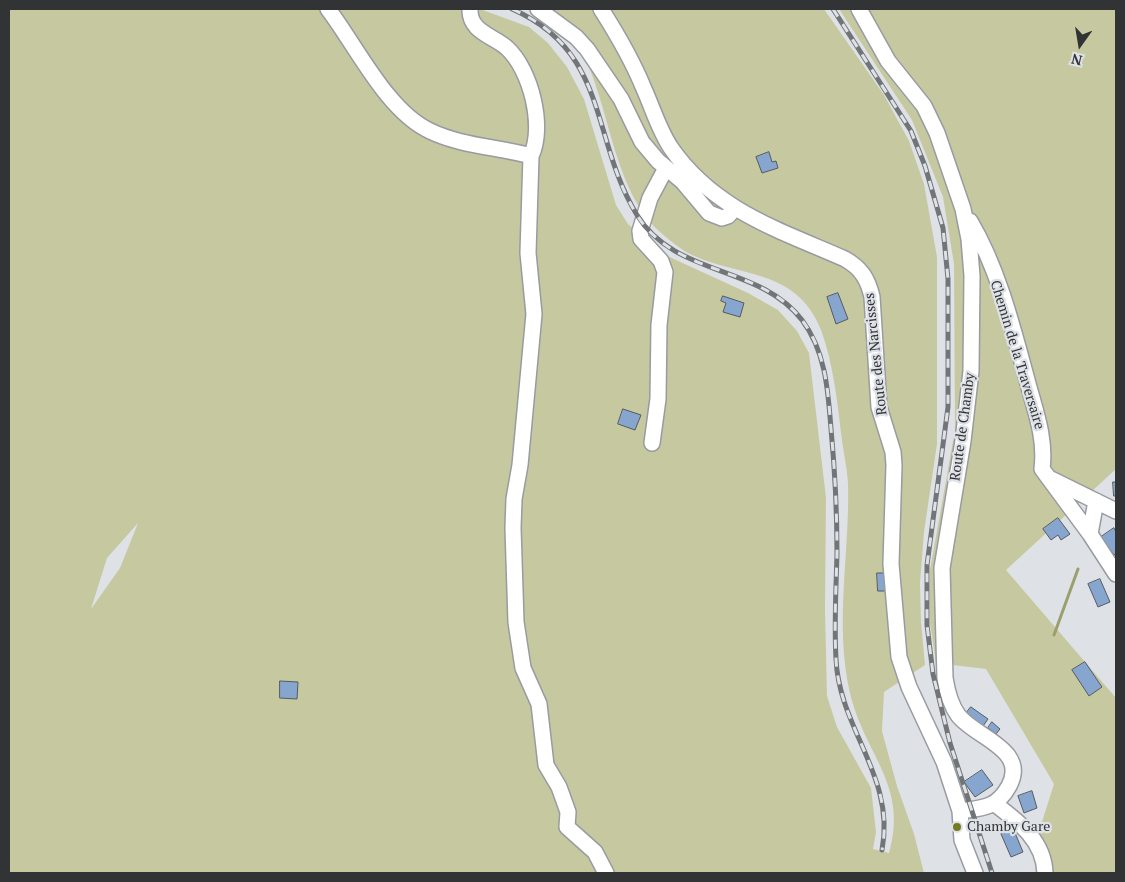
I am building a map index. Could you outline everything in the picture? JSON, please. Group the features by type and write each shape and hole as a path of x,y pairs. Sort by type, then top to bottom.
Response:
{"street":[{"path":"328,9 389,98 416,123 431,132 449,138 531,156"},
{"path":"470,9 473,23 484,33 506,47 517,59 533,99 538,134 531,156 528,253 534,314 520,465 514,499 513,528 516,622 523,668 539,704 546,765 558,787 568,812 567,827 595,852 606,873"},
{"path":"538,9 576,37 587,49 621,99 642,142 666,168 682,181 713,216 722,218 728,216 734,209"},
{"name":"Route des Narcisses","path":"601,9 638,76 652,111 671,148 705,187 734,209 856,265 866,280 872,297 879,407 891,446 894,465 891,564 899,657 909,686 944,762 960,811 962,840 975,873"},
{"name":"Route de Chamby","path":"859,9 888,61 924,106 937,133 963,209 971,265 970,371 963,441 942,568 942,640 948,693 958,715 970,728 1004,750 1010,758 1012,766 1011,782 1003,796 995,804"},
{"path":"652,442 658,399 658,338 665,272 661,261 641,239 640,231 650,198 666,168"},
{"name":"Chemin de la Traversaire","path":"963,209 977,233 1005,304 1040,424 1044,455 1042,469 1090,534 1116,574"},
{"path":"1048,477 1116,511"},
{"path":"1090,534 1096,501"},
{"path":"960,811 995,804 1009,814 1035,840 1043,854 1045,873"}],"green space":[{"path":"9,9 480,9 529,27 548,43 567,67 584,99 616,205 628,224 663,254 748,293 778,310 797,331 809,353 826,498 825,609 827,696 837,727 871,788 876,832 873,849 889,853 894,829 893,808 889,789 857,715 845,667 843,615 848,483 834,381 829,355 821,330 810,310 797,295 781,285 764,277 707,261 688,253 660,232 644,214 622,170 591,72 581,50 531,9 824,9 884,95 909,141 924,184 937,257 937,444 924,532 920,583 925,665 884,692 882,731 924,873 9,873","holes":["138,523 120,568 91,609 107,558"]},
{"path":"839,9 1116,9 1116,469 1006,570 1116,698 1116,873 1039,873 1034,847 1054,784 986,669 936,663 930,623 930,570 955,430 954,264 943,197 912,120"}],"building":[{"path":"769,152 772,162 776,161 778,168 762,173 756,157"},
{"path":"838,293 848,319 836,324 827,297"},
{"path":"723,296 744,303 740,317 723,312 726,303 721,301"},
{"path":"623,409 641,415 635,430 618,424"},
{"path":"1113,482 1116,482 1116,496 1114,496"},
{"path":"1058,518 1070,534 1061,540 1058,535 1051,540 1043,529"},
{"path":"1114,528 1116,532 1116,553 1114,555 1101,537"},
{"path":"877,573 888,573 889,591 878,591"},
{"path":"1100,579 1110,602 1098,607 1088,584"},
{"path":"1085,662 1102,687 1089,696 1072,670"},
{"path":"280,681 298,682 297,699 280,698"},
{"path":"971,707 988,719 981,729 964,716"},
{"path":"992,722 1000,729 996,734 988,728"},
{"path":"982,770 993,785 975,797 964,782"},
{"path":"1032,791 1037,808 1024,813 1018,796"},
{"path":"1013,828 1023,852 1011,857 1001,834"}],"waterway":[{"path":"1054,635 1078,569"}],"railway":[{"path":"512,9 544,27 566,49 582,73 594,100 622,186 637,215 653,235 673,250 763,289 784,302 802,320 816,345 827,386 835,476 837,538 835,620 839,684 846,708 874,776 881,799 884,824 882,850"},
{"path":"833,9 911,131 925,166 943,228 948,279 948,407 927,565 927,625 933,674 950,743 992,873"}],"place":[{"name":"Chamby Gare","path":"957,827"}]}
